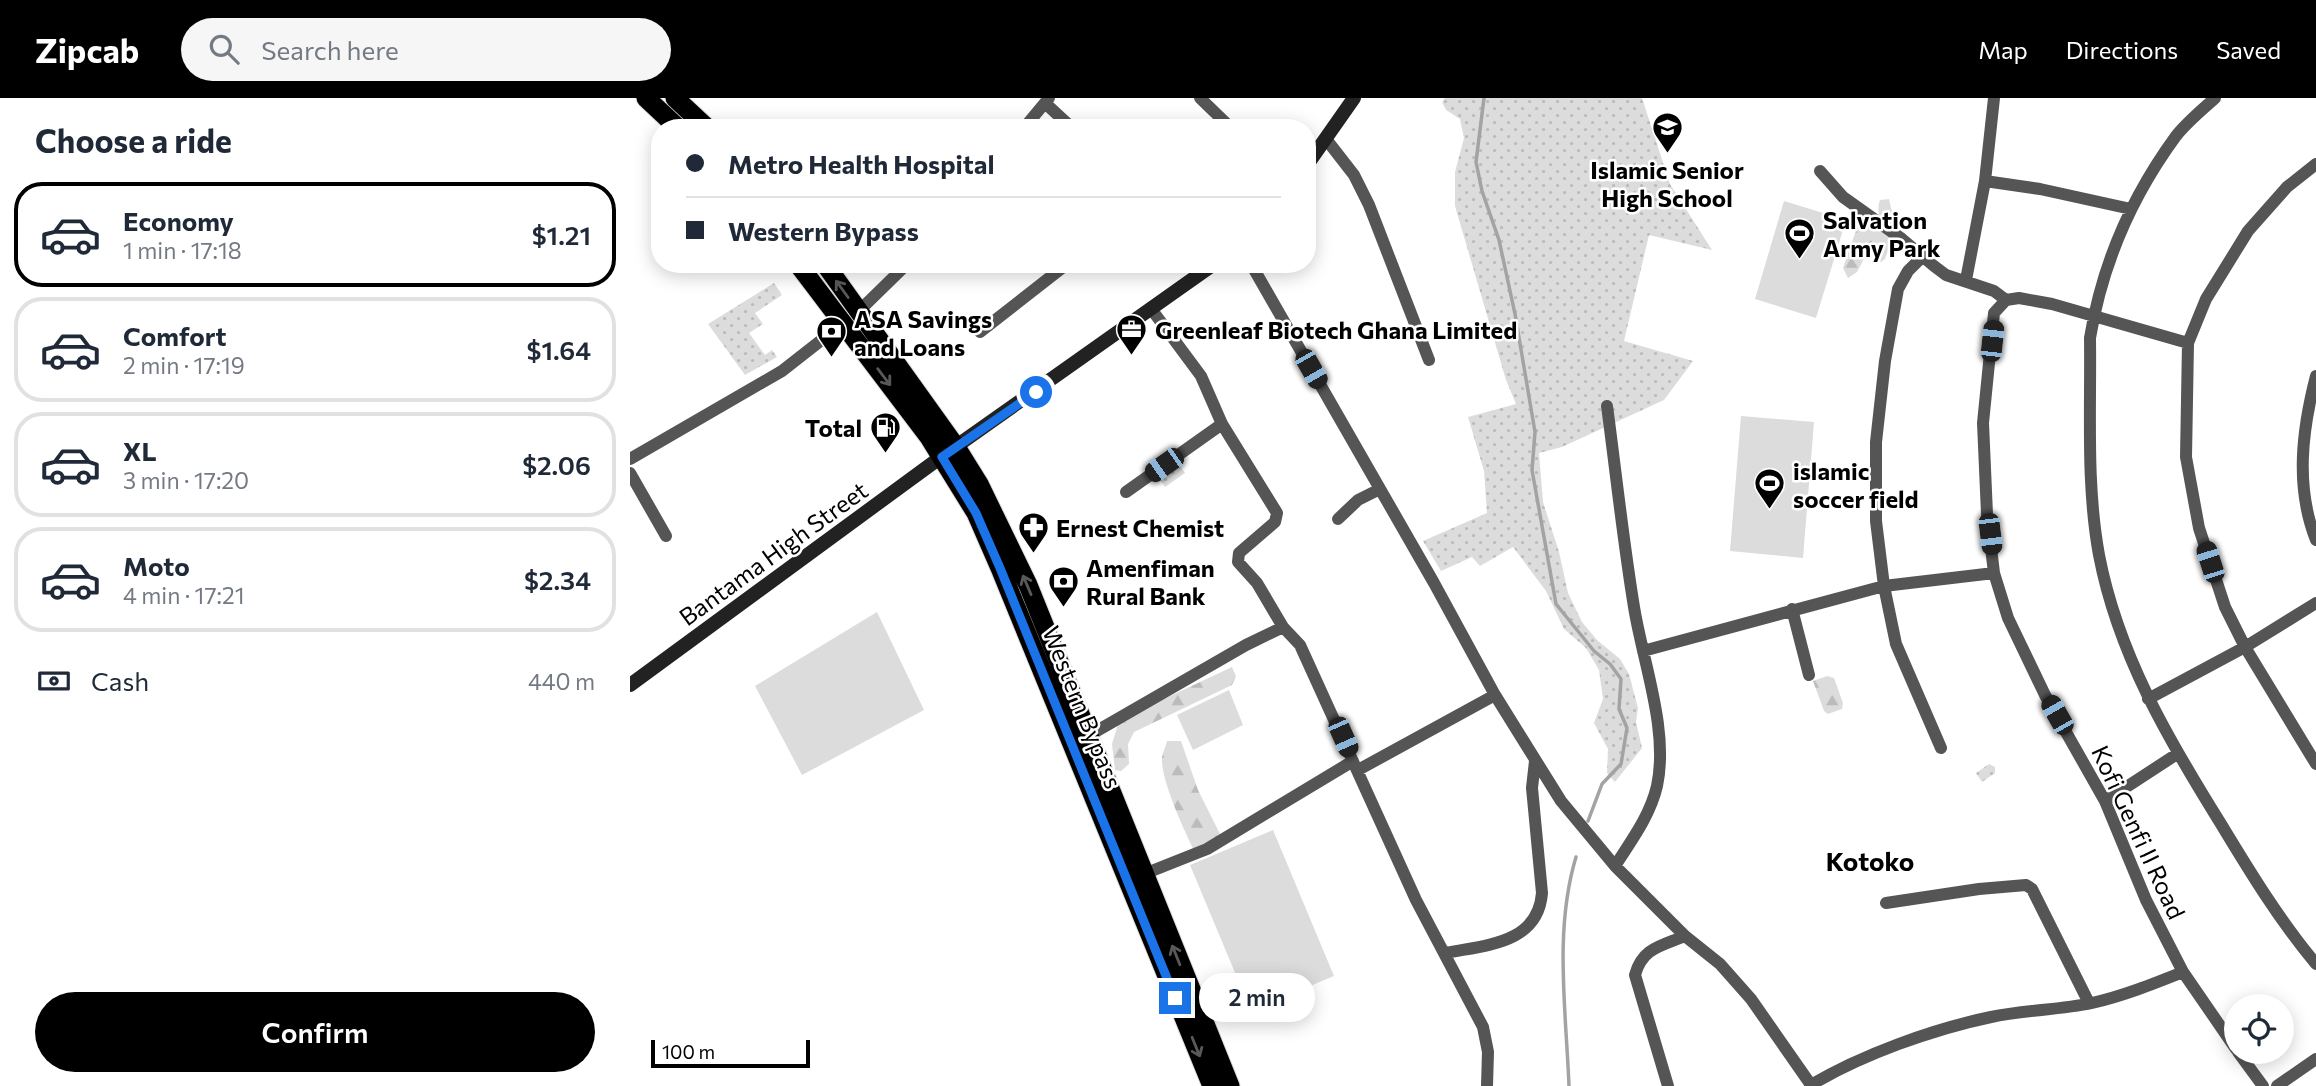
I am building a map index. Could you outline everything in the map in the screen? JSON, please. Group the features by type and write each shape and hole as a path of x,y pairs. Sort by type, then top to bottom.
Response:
{"highway":[{"path":"646,98 668,119"},
{"path":"675,98 698,119"},
{"name":"Western Bypass","path":"805,273 842,324 949,452 995,514 1028,585 1230,1086"},
{"name":"Western Bypass","path":"831,273 949,452 1000,568 1212,1086"}],"main road":[{"path":"1316,152 1354,98"},
{"name":"Bantama High Street","path":"630,685 949,452 1202,273"}],"street":[{"path":"1200,98 1222,119"},
{"path":"1966,280 1985,181 1994,98"},
{"path":"2215,98 2178,134 2137,195 2113,253 2094,316 2090,338 2091,475 2099,553 2111,609 2148,699 2177,754 2268,897 2316,964"},
{"path":"1032,119 1047,101 1064,119"},
{"path":"1326,139 1354,175 1369,205 1429,360"},
{"path":"2316,164 2287,187 2248,231 2206,299 2188,343 2186,457 2199,528 2225,607 2245,647 2316,764"},
{"path":"1820,171 1843,197 1902,239 1946,275 1994,291 2006,300 2019,298 2052,304 2188,343"},
{"path":"1985,181 2040,189 2131,209"},
{"path":"1922,257 1908,271 1898,289 1885,361 1877,442 1876,521 1884,586 1896,644 1941,748"},
{"path":"859,312 898,273"},
{"path":"980,332 1055,273"},
{"path":"1256,273 1495,695 1561,801 1615,866 1685,936 1720,964 1751,999 1811,1085 1829,1074 1920,1036 1990,1017 2089,1003 2145,988 2183,972"},
{"name":"Kofi Genfi II Road","path":"2006,300 1994,313 1983,423 1987,514 1994,573 2008,618 2045,695 2105,801 2146,900 2183,972 2224,1031"},
{"path":"1152,310 1201,376 1222,424 1277,513 1275,522 1239,553 1238,562 1257,583 1283,627 1300,645 1416,900 1483,1027 1488,1052 1487,1086"},
{"path":"630,459 782,371 842,324"},
{"path":"2316,376 2301,473 2306,515 2316,540"},
{"path":"1607,405 1634,607 1658,729 1660,757 1657,786 1647,814 1615,866"},
{"path":"1126,492 1222,424"},
{"path":"630,473 666,536"},
{"path":"1338,519 1358,500 1380,489"},
{"path":"1643,651 1884,586 1994,573"},
{"path":"2148,699 2245,647 2316,603"},
{"path":"1792,609 1809,675"},
{"path":"1088,736 1246,645 1283,627"},
{"path":"1144,874 1207,849 1355,765 1495,695"},
{"path":"2105,801 2177,754"},
{"path":"1446,953 1511,939 1525,929 1541,907 1532,788 1535,761"},
{"path":"1886,903 1944,893 2026,885 2032,889 2089,1003"},
{"path":"1668,1086 1635,975 1638,961 1646,953 1685,936"},
{"path":"2277,1086 2316,1059"},
{"name":"Kofi Genfi II Road","path":"2247,1064 2263,1086"}],"green space":[{"path":"1445,98 1642,98 1670,184 1712,250 1649,235 1624,341 1693,361 1664,400 1562,447 1539,453 1543,502 1559,552 1568,593 1582,622 1597,640 1620,659 1629,674 1638,708 1636,722 1642,748 1615,782 1607,773 1608,749 1594,723 1603,699 1599,670 1586,648 1564,629 1546,591 1513,547 1480,566 1472,557 1441,571 1423,541 1487,513 1484,471 1468,417 1516,404 1506,380 1455,206 1455,172 1464,138 1460,119 1446,110 1442,102"},
{"path":"1889,199 1898,238 1897,249 1889,248 1881,262 1867,253 1857,272 1848,278 1843,268 1861,216 1868,220 1870,228 1879,228 1880,200"},
{"name":"Salvation Army Park","path":"1784,201 1846,220 1816,318 1755,299"},
{"path":"774,283 782,295 755,313 763,324 749,333 765,355 772,350 777,357 745,375 708,324"},
{"name":"islamic soccer field","path":"1741,416 1814,422 1803,558 1730,551"},
{"path":"1177,461 1185,473 1165,487 1157,475"},
{"path":"877,612 924,710 802,775 755,686"},
{"path":"1232,667 1236,676 1232,685 1134,732 1128,744 1129,764 1121,771 1115,770 1112,744 1118,724 1136,712"},
{"path":"1827,676 1834,678 1843,703 1842,709 1828,714 1824,711 1813,681"},
{"path":"1229,690 1243,725 1193,750 1177,715"},
{"path":"1167,741 1181,741 1198,790 1223,840 1209,855 1197,857 1170,793 1162,757"},
{"path":"1989,764 1995,767 1995,773 1982,782 1976,773"},
{"path":"1273,830 1334,976 1251,1011 1190,865"}],"waterway":[{"path":"1484,98 1476,162 1482,191 1499,240 1515,314 1535,432 1532,470 1556,604 1621,679 1619,709 1627,728 1621,764 1602,784 1588,821"},
{"path":"1569,1086 1563,941 1569,885 1576,857"}],"place":[{"name":"Islamic Senior High School","path":"1667,154"},
{"name":"Salvation Army Park","path":"1800,260"},
{"name":"Greenleaf Biotech Ghana Limited","path":"1132,356"},
{"name":"ASA Savings and Loans","path":"831,359"},
{"name":"Total","path":"885,454"},
{"name":"islamic soccer field","path":"1770,511"},
{"name":"Ernest Chemist","path":"1033,554"},
{"name":"Amenfiman Rural Bank","path":"1063,608"}],"district":[{"name":"Kotoko","path":"1870,860"}],"route":[{"path":"1036,392 942,457 976,513 1000,568 1175,998"}]}
